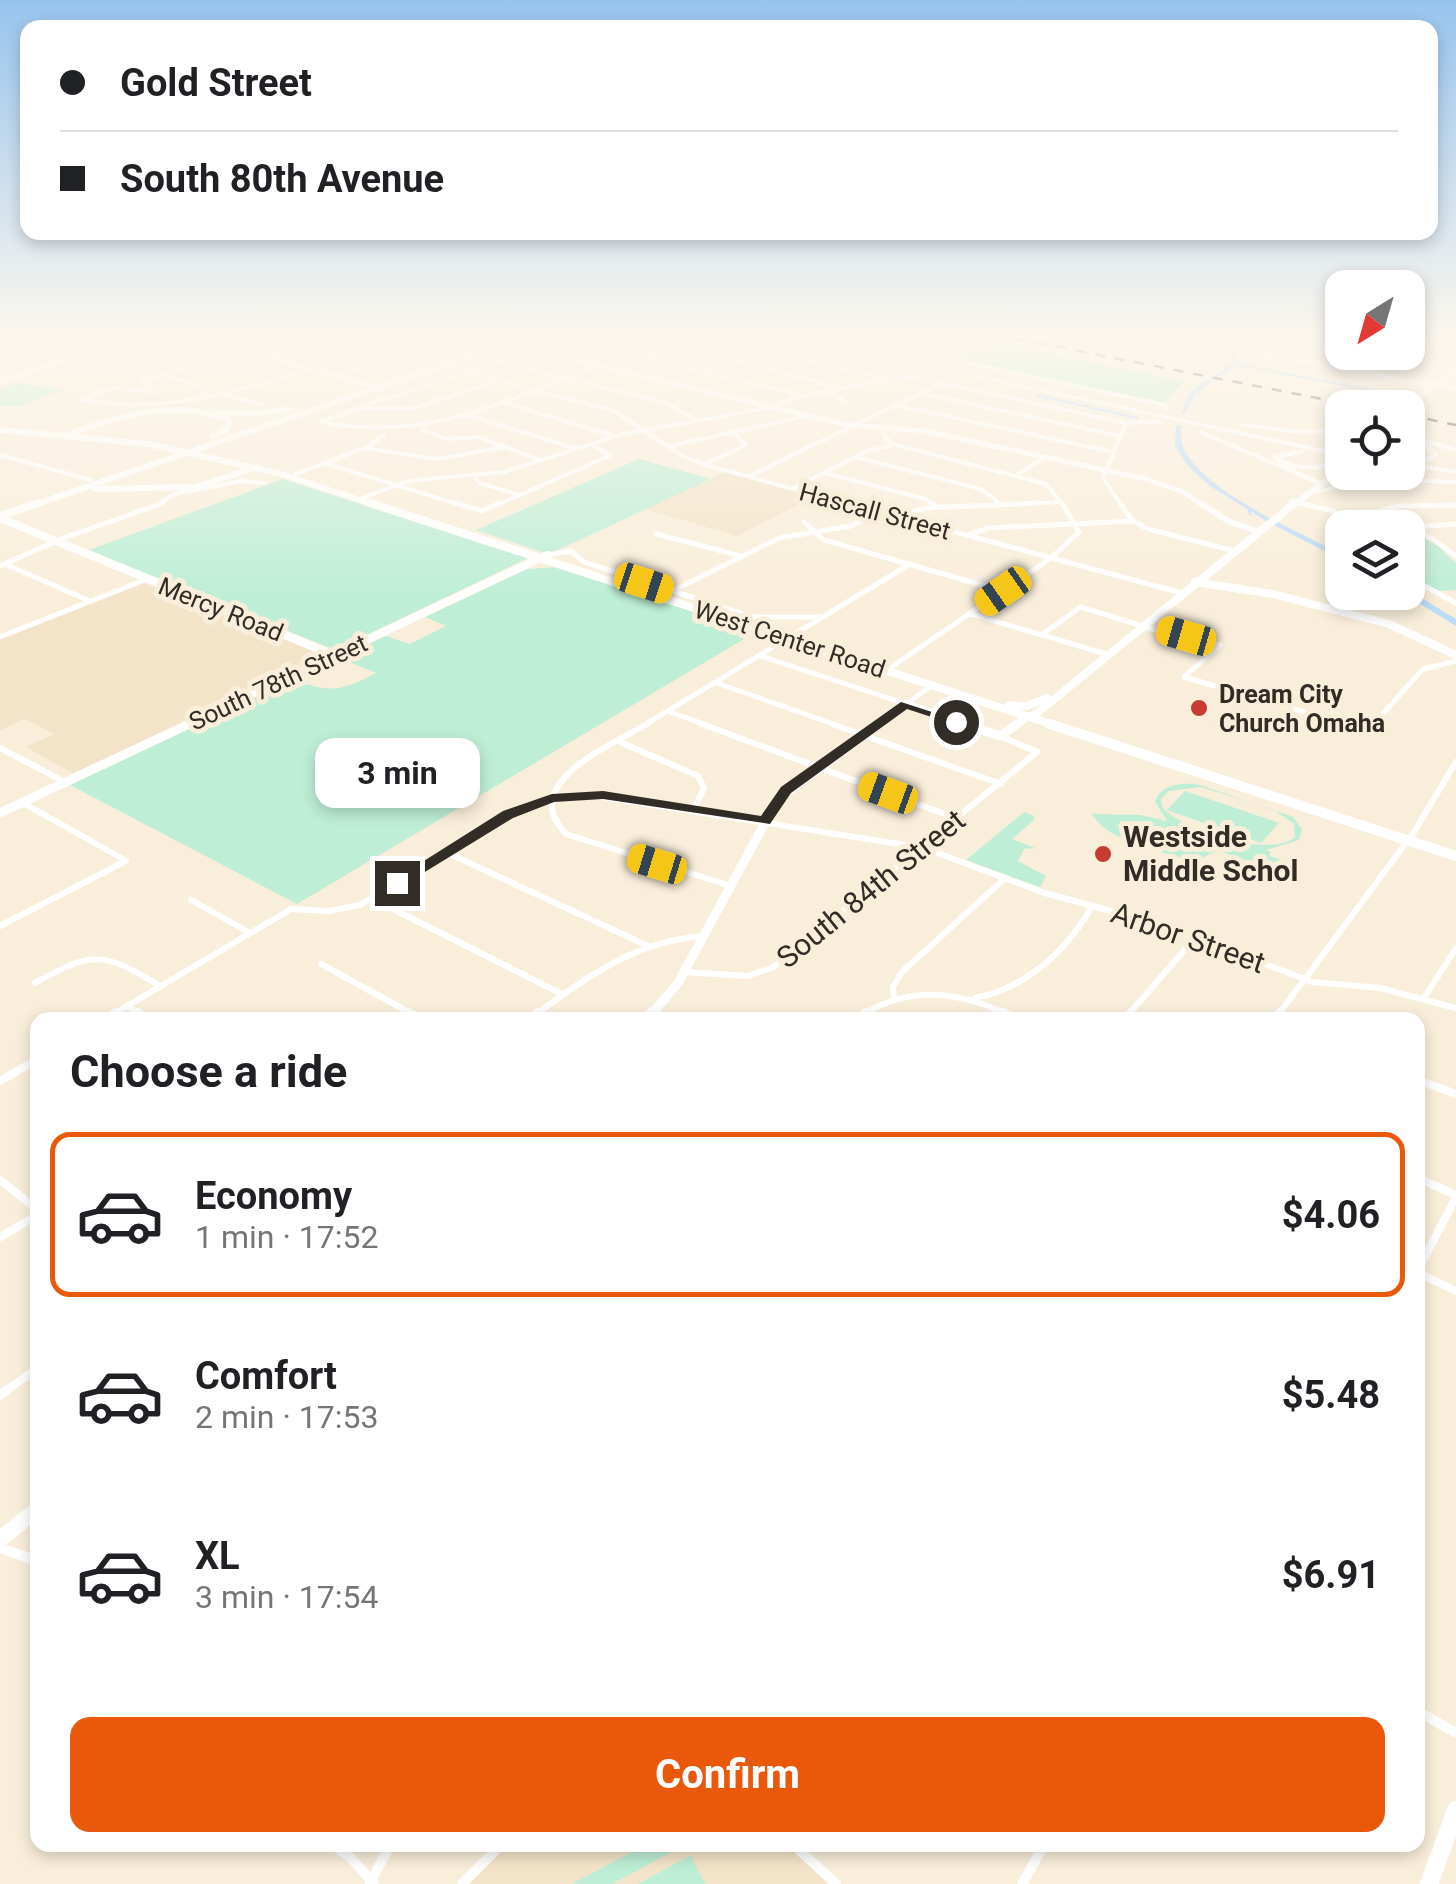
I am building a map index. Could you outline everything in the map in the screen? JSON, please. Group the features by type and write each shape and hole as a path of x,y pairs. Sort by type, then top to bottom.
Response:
{"highway":[{"path":"1198,423 1325,454"},
{"path":"1198,423 1325,432"},
{"path":"1208,425 1278,465 1320,479 1325,473"},
{"path":"1425,441 1456,450"},
{"path":"1425,446 1436,454 1425,460"},
{"path":"1294,451 1339,457 1306,468 1286,464 1276,457 1294,451"},
{"path":"1425,470 1456,477"},
{"path":"1314,492 1366,478 1456,477"}],"main road":[{"path":"68,433 90,423"},
{"path":"68,433 97,423"},
{"path":"118,471 222,432 229,423"},
{"path":"0,517 91,480 258,423"},
{"path":"0,517 270,423"},
{"name":"West Center Road","path":"0,429 68,433 203,452 295,474 363,498"},
{"path":"233,436 160,463 148,476 160,484 190,485 258,465"},
{"path":"27,506 102,488 201,486 258,465"},
{"name":"West Center Road","path":"258,465 548,555 1409,838"},
{"path":"653,1012 684,972 782,794 906,704 1000,736 1259,529 1314,492 1325,477"},
{"path":"1296,502 1320,479"},
{"name":"Mercy Road","path":"0,517 336,656"},
{"name":"South 78th Street","path":"0,813 548,555"},
{"path":"1195,582 1273,594 1389,624 1456,658"},
{"path":"1031,715 1047,698 1106,654"},
{"name":"West Center Road","path":"889,669 931,686 1456,853"},
{"path":"1005,704 1028,706 1047,698"},
{"path":"1322,812 1330,825"},
{"path":"0,1539 30,1515"},
{"path":"1429,1884 1456,1810"}],"street":[{"path":"327,423 353,431 385,433 440,423"},
{"path":"494,423 576,449"},
{"path":"571,423 615,436"},
{"name":"Hascall Street","path":"634,423 705,465 1182,593"},
{"path":"363,498 425,478 504,472 615,436 681,423"},
{"path":"668,446 779,423"},
{"path":"838,423 925,432 1172,487 1230,522 1259,529"},
{"path":"748,476 858,423"},
{"path":"978,423 1113,452"},
{"path":"1059,423 1120,436"},
{"path":"1126,423 1104,471 1104,480 1133,521 1146,528 1234,551"},
{"path":"422,429 437,438 478,436 542,460"},
{"path":"884,429 885,438 894,444 1048,486 1062,502 1078,535 889,669"},
{"path":"50,443 68,433"},
{"path":"295,474 364,448 385,433"},
{"path":"705,465 746,445 735,434"},
{"path":"324,463 479,511 611,455 589,444"},
{"path":"793,489 855,457 894,444"},
{"path":"364,448 400,458 433,461 470,457 506,447"},
{"path":"0,455 91,480"},
{"path":"855,457 980,489 992,494 1000,504"},
{"path":"1016,475 1042,459"},
{"path":"825,473 925,499 938,507"},
{"path":"473,474 479,482 521,496"},
{"path":"2,565 166,502 174,494 248,481 266,483"},
{"path":"899,517 938,507 1062,502"},
{"path":"1296,502 1325,513"},
{"path":"1296,502 1325,514"},
{"path":"1383,510 1456,505"},
{"path":"671,592 775,540 851,526 879,512"},
{"path":"966,535 988,528 1133,521"},
{"path":"804,522 824,540 1003,591"},
{"path":"1425,527 1456,524"},
{"path":"656,534 742,557"},
{"path":"1425,536 1456,556"},
{"path":"1444,546 1456,546"},
{"path":"548,555 572,551 582,561 752,618 822,618"},
{"path":"730,886 573,838 553,820 552,798 563,776 910,564"},
{"path":"2,565 91,601"},
{"path":"0,637 147,579"},
{"path":"681,595 702,579"},
{"path":"1425,587 1454,599"},
{"path":"1041,635 1081,608 1218,647 1184,677 1311,714"},
{"path":"970,614 1106,654"},
{"path":"760,656 906,704 931,686"},
{"path":"1371,728 1423,669 1456,658"},
{"path":"716,683 1001,784"},
{"path":"668,711 959,819"},
{"path":"1000,736 1037,750"},
{"path":"618,742 698,776 704,788 694,809"},
{"path":"0,748 65,782"},
{"name":"South 84th Street","path":"684,972 748,976 769,970 886,872 924,848 1037,750"},
{"path":"1280,1012 1409,838 1456,762"},
{"name":"Arbor Street","path":"552,798 603,795 924,848 1004,879 1196,937 1304,980 1424,998 1456,1008"},
{"path":"117,1012 297,907 337,910 372,898 514,811 552,798"},
{"path":"0,926 126,861 23,802"},
{"path":"447,852 648,946"},
{"path":"894,999 893,988 902,972 1004,879"},
{"path":"372,898 562,994"},
{"path":"191,900 250,933"},
{"path":"870,1012 894,999 926,995 974,999 1005,991 1027,978 1082,922 1092,906"},
{"path":"538,1012 606,963 681,936 703,936"},
{"path":"1131,1012 1196,937"},
{"path":"1424,998 1456,948"},
{"path":"35,982 82,957 108,955 160,986"},
{"path":"321,964 408,1012"},
{"path":"974,999 1002,1012"},
{"path":"127,1006 137,1012"},
{"path":"0,1081 30,1064"},
{"path":"1425,1083 1456,1094"},
{"path":"0,1180 30,1205"},
{"path":"1425,1181 1456,1196 1425,1258"},
{"path":"0,1237 30,1217"},
{"path":"1425,1276 1456,1291"},
{"path":"0,1395 30,1374"},
{"path":"0,1548 30,1558"},
{"path":"1425,1715 1456,1734"},
{"path":"343,1852 371,1883 386,1852"},
{"path":"462,1884 495,1852"},
{"path":"802,1852 836,1884"},
{"path":"1022,1884 1040,1852"}],"shaded area":[{"path":"725,472 822,498 809,505 801,503 737,536 645,509"},
{"path":"144,583 327,657 76,775 26,747 54,734 25,719 0,730 0,639"},
{"path":"495,1852 802,1852 836,1884 462,1884"}],"green space":[{"path":"639,459 711,479 549,554 476,530"},
{"path":"283,479 528,558 335,650 89,550"},
{"path":"1425,539 1456,563 1456,590 1439,591 1425,583"},
{"path":"558,567 756,632 297,904 70,785 386,636 410,644 446,626 425,617 527,569","holes":["340,658 376,673 337,688 296,680"]},
{"path":"1197,784 1258,805 1201,787 1169,791 1161,799 1162,807 1206,832 1266,845 1295,837 1294,824 1275,811 1293,817 1302,829 1299,840 1266,850 1271,852 1269,856 1294,864 1276,868 1217,851 1188,860 1122,838 1092,814 1140,815 1167,821 1155,802 1162,791"},
{"path":"1185,791 1279,823 1261,843 1167,810"},
{"path":"1024,812 1034,816 1034,820 1012,839 1035,848 1024,849 1018,861 1046,876 1040,887 966,860"},
{"path":"632,1852 672,1852 612,1884 572,1884"},
{"path":"691,1855 705,1884 638,1884"}],"waterway":[{"path":"1178,426 1178,446 1191,465 1213,485 1325,549"},
{"path":"1249,510 1250,514"},
{"path":"1425,603 1456,623"}],"railway":[{"path":"1446,423 1456,425"}],"place":[{"name":"Dream City Church Omaha","path":"1199,708"},
{"name":"Westside Middle Schol","path":"1103,854"}],"route":[{"path":"397,883 508,814 552,798 603,795 765,821 786,790 906,704 956,722"}]}
